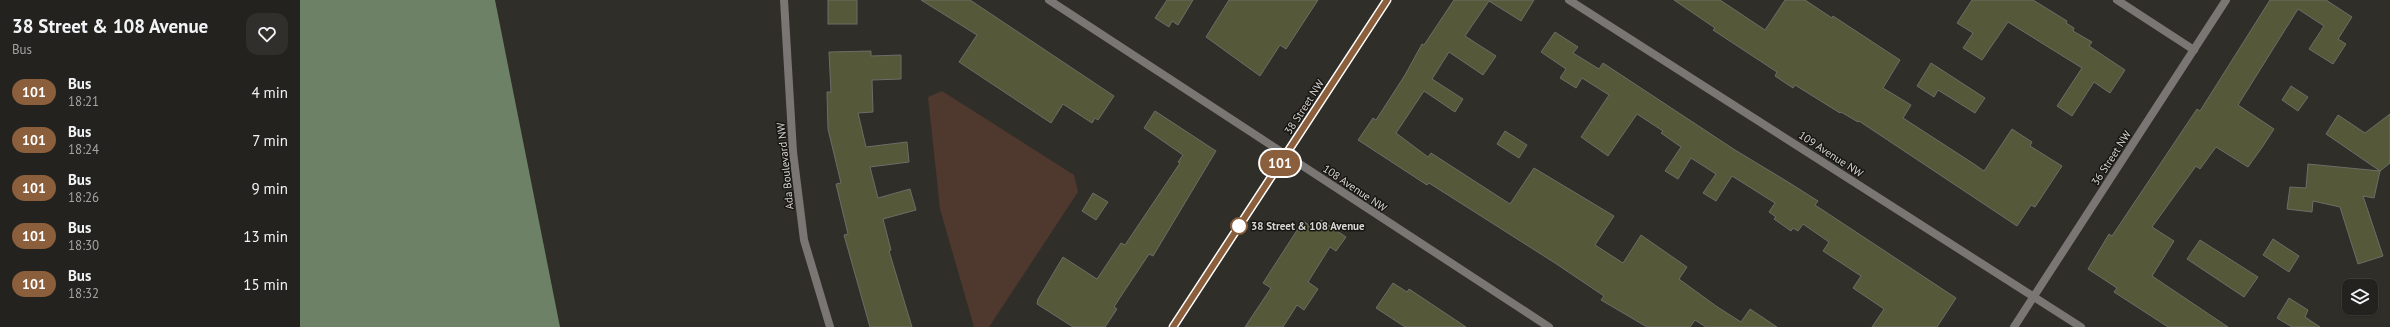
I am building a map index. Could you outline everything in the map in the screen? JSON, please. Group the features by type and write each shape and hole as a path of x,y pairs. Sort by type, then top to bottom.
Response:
{"street":[{"name":"Ada Boulevard NW","path":"784,0 793,152 804,240 830,327"},
{"name":"108 Avenue NW","path":"1049,0 1549,327"},
{"name":"38 Street NW","path":"1173,327 1387,0"},
{"name":"109 Avenue NW","path":"1569,0 2081,327"},
{"path":"2116,0 2194,50"},
{"name":"36 Street NW","path":"2014,327 2226,0"}],"shaded area":[{"path":"300,0 495,0 560,327 300,327"},
{"path":"942,91 1074,175 1078,192 989,327 974,327 940,209 928,97"}],"building":[{"path":"828,0 857,0 857,24 828,24"},
{"path":"921,0 970,0 1114,96 1098,120 1095,118 1092,123 1063,104 1051,123 959,62 977,35"},
{"path":"1167,0 1193,0 1178,25 1172,21 1169,27 1155,18"},
{"path":"1229,0 1318,0 1286,49 1280,45 1260,76 1206,37"},
{"path":"1454,0 1534,0 1521,21 1489,1 1465,36 1496,56 1483,75 1449,52 1432,79 1463,99 1455,112 1424,91 1396,133 1428,157 1431,153 1510,204 1534,168 1614,216 1595,245 1623,263 1641,235 1687,267 1679,279 1716,306 1741,322 1750,309 1777,327 1706,327 1695,320 1690,327 1647,327 1601,300 1604,296 1555,263 1429,183 1427,185 1358,140 1373,118 1376,120 1405,75 1422,44 1424,45"},
{"path":"1674,0 1720,0 1765,30 1785,0 1805,0 1832,18 1833,16 1900,60 1883,88 1911,105 1903,118 1984,171 2012,129 2032,142 2030,146 2062,166 2035,207 2031,205 2017,226 1859,121 1858,122 1841,112 1840,113 1795,85 1793,88 1775,76 1777,72 1713,30 1715,28"},
{"path":"1972,0 2033,0 2067,21 2066,23 2074,28 2073,31 2092,42 2089,46 2125,70 2110,93 2094,82 2072,116 2057,106 2082,68 2008,22 1982,60 1963,48 1973,33 1957,23"},
{"path":"2270,0 2326,0 2352,17 2338,39 2346,44 2333,64 2309,49 2324,26 2298,9 2238,105 2274,129 2263,146 2248,167 2216,147 2200,169 2196,166 2152,227 2174,241 2152,276 2228,327 2168,327 2114,292 2117,288 2088,269 2109,234 2112,236 2197,109 2200,111"},
{"path":"1555,32 1578,47 1573,53 1599,69 1603,63 1735,150 1818,201 1815,205 1956,298 1937,327 1872,327 1884,309 1853,288 1861,276 1823,251 1829,242 1803,224 1798,231 1793,228 1791,231 1774,219 1776,217 1769,212 1775,203 1732,176 1716,201 1703,193 1716,174 1691,158 1678,179 1665,171 1681,147 1661,133 1663,131 1637,114 1608,156 1581,137 1609,95 1582,78 1576,88 1560,78 1566,69 1541,52"},
{"path":"871,51 871,56 901,55 901,79 872,80 873,112 858,113 866,147 907,142 909,162 870,167 878,198 910,189 916,210 883,219 891,250 889,251 912,327 870,327 844,235 848,234 836,184 841,183 828,129 827,92 831,92 829,52"},
{"path":"1931,63 1985,98 1975,113 1938,90 1934,97 1917,86"},
{"path":"2291,86 2308,97 2298,111 2282,100"},
{"path":"1155,111 1216,151 1153,256 1149,254 1114,307 1117,309 1105,327 1073,327 1037,304 1038,299 1063,257 1097,279 1121,243 1125,245 1180,163 1178,162 1183,155 1144,128"},
{"path":"2390,114 2390,163 2380,171 2326,134 2338,115 2365,133"},
{"path":"1505,131 1527,145 1519,158 1497,144"},
{"path":"2308,164 2380,171 2374,198 2363,196 2383,256 2358,264 2340,207 2313,201 2312,212 2287,209 2290,187 2306,188"},
{"path":"1093,193 1108,202 1096,220 1082,211"},
{"path":"1321,220 1346,237 1336,251 1330,247 1308,282 1318,289 1304,310 1297,305 1283,327 1245,327 1271,288 1263,283 1303,221 1316,229"},
{"path":"2273,239 2299,256 2289,272 2263,255"},
{"path":"2200,240 2258,277 2244,297 2187,259"},
{"path":"1393,283 1407,292 1409,289 1466,327 1405,327 1376,308"},
{"path":"2289,298 2308,310 2305,317 2320,327 2292,327 2277,318"}],"bus line":[{"name":"101","path":"1173,327 1387,0"}],"place":[{"name":"38 Street & 108 Avenue","path":"1239,226"}]}
